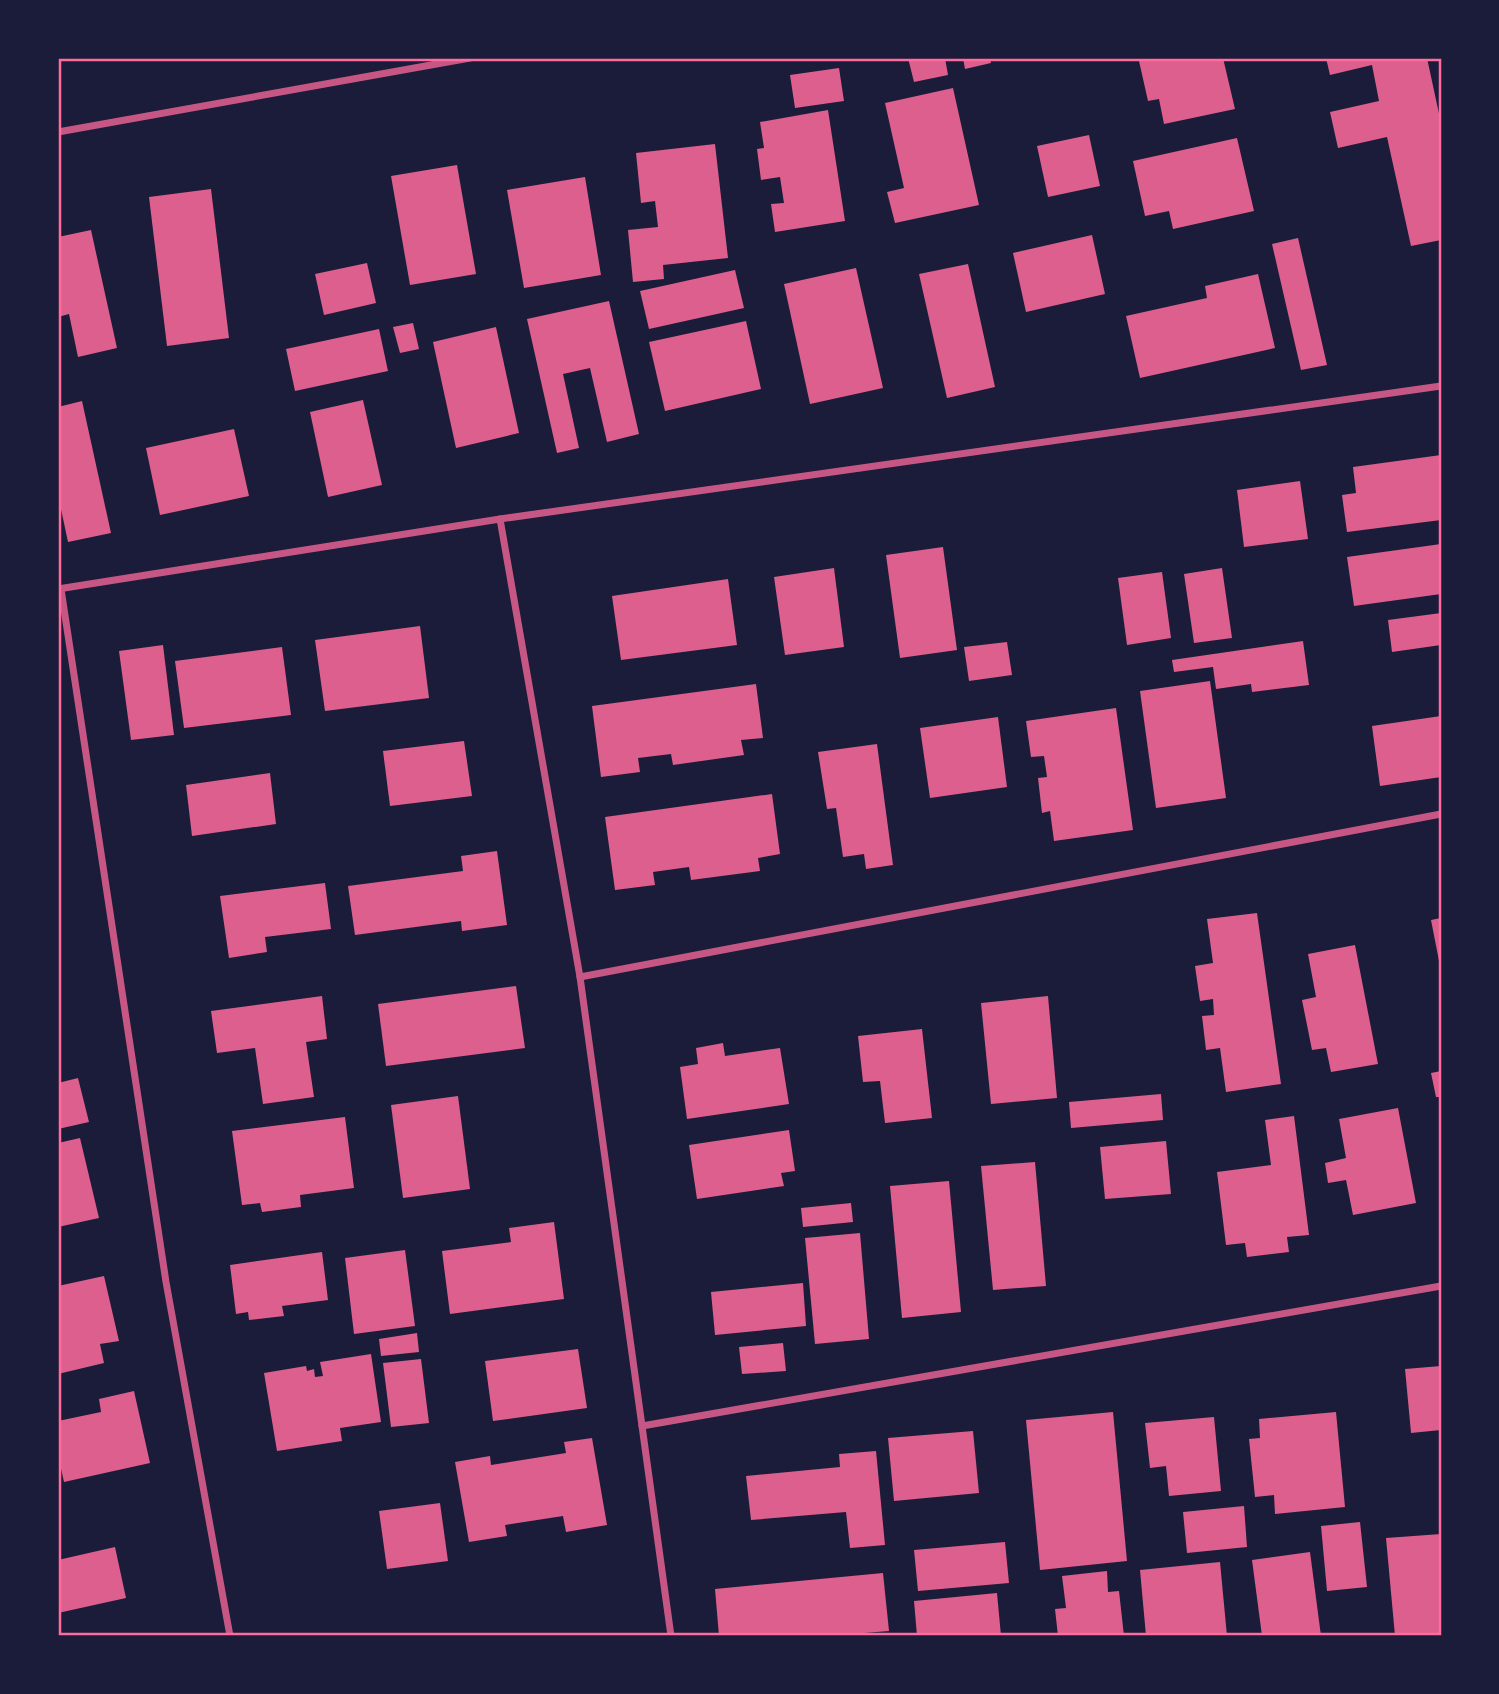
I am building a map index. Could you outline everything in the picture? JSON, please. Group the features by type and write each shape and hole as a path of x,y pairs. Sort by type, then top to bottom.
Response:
{"street":[{"path":"58,132 449,59 470,58"},
{"path":"230,1636 166,1282 59,589 500,519 1441,386"},
{"path":"500,519 580,977 671,1636"},
{"path":"580,977 1441,814"},
{"path":"642,1426 1441,1286"}],"building":[{"path":"908,58 945,58 948,75 914,82"},
{"path":"963,58 990,58 991,63 965,69"},
{"path":"1156,58 1223,58 1235,109 1164,124 1159,99 1148,101 1139,61"},
{"path":"1326,58 1427,58 1441,123 1441,240 1411,246 1387,137 1338,148 1330,112 1379,101 1372,65 1330,75"},
{"path":"839,68 844,101 795,108 790,75"},
{"path":"953,88 979,205 895,223 887,192 904,188 885,103"},
{"path":"828,110 845,221 775,232 771,204 784,203 780,177 761,180 757,149 764,148 760,122"},
{"path":"1089,135 1100,186 1048,197 1037,146"},
{"path":"1237,138 1254,211 1173,229 1169,211 1145,216 1133,161"},
{"path":"715,144 728,258 663,265 664,279 633,282 628,230 658,227 655,201 641,203 636,153"},
{"path":"457,165 476,274 410,285 391,176"},
{"path":"585,177 601,275 524,288 507,190"},
{"path":"211,189 229,338 167,346 149,197"},
{"path":"91,230 117,348 78,357 69,314 58,317 58,237"},
{"path":"1092,235 1105,294 1026,312 1013,253"},
{"path":"1298,238 1327,365 1301,370 1272,244"},
{"path":"367,263 376,303 324,315 315,274"},
{"path":"968,264 995,387 947,398 919,274"},
{"path":"856,268 883,388 810,404 784,284"},
{"path":"735,270 744,308 649,329 640,291"},
{"path":"1258,274 1275,348 1140,378 1126,316 1207,298 1205,286"},
{"path":"609,301 639,434 607,442 590,368 563,374 579,448 557,453 527,319"},
{"path":"746,321 761,389 665,411 649,342"},
{"path":"413,323 419,349 400,353 393,327"},
{"path":"496,327 519,433 456,448 433,342"},
{"path":"379,329 388,371 295,391 286,349"},
{"path":"363,400 382,485 328,497 310,412"},
{"path":"82,401 111,533 68,542 58,495 58,407"},
{"path":"234,429 249,496 160,515 146,448"},
{"path":"1441,455 1441,520 1347,532 1342,495 1356,493 1353,467"},
{"path":"1300,481 1308,539 1244,547 1237,490"},
{"path":"1441,544 1441,594 1354,606 1347,557"},
{"path":"943,547 957,650 900,658 886,555"},
{"path":"834,568 844,647 785,655 774,577"},
{"path":"1222,568 1232,638 1194,643 1184,574"},
{"path":"1162,572 1171,638 1127,645 1118,578"},
{"path":"728,579 737,645 621,660 612,596"},
{"path":"1441,613 1441,645 1392,652 1388,620"},
{"path":"420,626 429,698 325,711 315,640"},
{"path":"1303,641 1309,685 1252,692 1251,684 1216,689 1213,667 1174,672 1172,660"},
{"path":"1007,642 1012,675 969,681 964,647"},
{"path":"163,645 174,735 131,740 119,651"},
{"path":"282,647 291,715 184,728 175,661"},
{"path":"1210,681 1226,798 1156,808 1140,691"},
{"path":"756,684 763,738 741,740 744,755 673,765 671,754 638,758 640,772 601,777 592,706"},
{"path":"1116,708 1133,830 1054,841 1050,811 1042,813 1038,778 1047,777 1044,756 1031,757 1026,721"},
{"path":"1441,716 1441,777 1380,786 1372,726"},
{"path":"998,717 1007,787 930,798 920,728"},
{"path":"464,741 472,796 390,806 383,751"},
{"path":"877,744 893,865 866,869 864,854 843,857 836,808 827,809 818,752"},
{"path":"270,773 276,824 192,836 186,785"},
{"path":"772,794 780,854 758,858 760,871 691,880 689,867 653,872 655,885 615,890 605,817"},
{"path":"497,851 507,925 462,931 461,921 355,935 348,886 463,871 461,856"},
{"path":"325,883 331,929 265,937 267,952 229,958 220,896"},
{"path":"1257,913 1281,1084 1226,1092 1220,1048 1206,1050 1202,1016 1214,1015 1213,999 1200,1001 1195,966 1213,963 1207,919"},
{"path":"1441,918 1441,966 1440,966 1431,920"},
{"path":"1355,945 1378,1064 1331,1072 1326,1048 1312,1050 1302,1000 1316,997 1308,954"},
{"path":"516,986 525,1048 386,1066 378,1004"},
{"path":"322,996 327,1039 306,1042 314,1097 263,1104 255,1048 217,1053 211,1011"},
{"path":"1048,996 1057,1098 991,1104 981,1003"},
{"path":"922,1029 932,1118 885,1123 880,1081 863,1082 858,1036"},
{"path":"723,1043 725,1056 780,1048 789,1104 687,1119 680,1067 698,1064 696,1048"},
{"path":"1441,1071 1441,1097 1436,1097 1431,1073"},
{"path":"78,1078 89,1122 58,1129 58,1083"},
{"path":"1161,1094 1163,1120 1071,1128 1069,1102"},
{"path":"458,1096 470,1189 403,1198 391,1105"},
{"path":"1398,1108 1416,1203 1353,1215 1346,1180 1328,1183 1325,1163 1346,1158 1339,1119"},
{"path":"1294,1116 1309,1235 1287,1237 1289,1252 1247,1257 1245,1243 1226,1245 1217,1172 1271,1165 1265,1120"},
{"path":"345,1117 354,1188 300,1195 301,1207 262,1212 260,1203 242,1205 232,1131"},
{"path":"789,1130 795,1171 781,1173 784,1186 697,1199 689,1145"},
{"path":"80,1138 99,1218 58,1227 58,1143"},
{"path":"1166,1141 1171,1194 1105,1199 1100,1147"},
{"path":"1035,1162 1046,1286 993,1290 981,1166"},
{"path":"949,1181 961,1312 902,1318 890,1186"},
{"path":"851,1203 853,1222 803,1227 801,1208"},
{"path":"554,1222 564,1299 450,1314 442,1251 511,1242 509,1228"},
{"path":"860,1233 869,1339 815,1344 805,1238"},
{"path":"405,1250 415,1326 354,1334 345,1258"},
{"path":"322,1252 328,1300 282,1306 284,1316 249,1320 248,1312 236,1314 230,1265"},
{"path":"104,1276 119,1341 100,1344 104,1363 58,1374 58,1286"},
{"path":"803,1283 806,1326 715,1335 711,1292"},
{"path":"417,1333 419,1352 381,1356 379,1339"},
{"path":"783,1343 786,1371 742,1374 739,1347"},
{"path":"578,1349 587,1408 493,1421 485,1361"},
{"path":"371,1354 381,1422 340,1428 342,1441 277,1451 264,1373 306,1366 307,1371 314,1369 315,1377 323,1376 320,1362"},
{"path":"421,1359 429,1423 391,1427 383,1363"},
{"path":"1441,1366 1441,1430 1411,1433 1405,1369"},
{"path":"134,1391 150,1463 64,1482 58,1455 58,1421 101,1412 99,1399"},
{"path":"1113,1412 1127,1561 1040,1570 1026,1420"},
{"path":"1336,1412 1345,1507 1275,1514 1274,1495 1255,1497 1249,1439 1260,1438 1259,1419"},
{"path":"1214,1417 1221,1491 1169,1496 1166,1466 1150,1468 1145,1423"},
{"path":"973,1431 979,1493 894,1501 888,1438"},
{"path":"592,1438 607,1525 566,1532 563,1516 505,1525 507,1536 469,1542 455,1462 490,1456 491,1465 566,1453 564,1442"},
{"path":"876,1451 885,1545 850,1548 846,1512 751,1520 746,1476 840,1467 839,1454"},
{"path":"440,1503 448,1561 387,1569 379,1511"},
{"path":"1244,1506 1247,1547 1187,1553 1183,1512"},
{"path":"1360,1522 1367,1587 1327,1591 1321,1526"},
{"path":"1441,1534 1441,1636 1395,1636 1386,1538"},
{"path":"1005,1542 1009,1583 918,1591 914,1550"},
{"path":"115,1547 126,1598 58,1613 58,1560"},
{"path":"1310,1552 1321,1636 1262,1636 1252,1560"},
{"path":"1220,1562 1227,1636 1146,1636 1140,1570"},
{"path":"1107,1571 1108,1592 1119,1591 1124,1636 1058,1636 1055,1609 1066,1608 1062,1576"},
{"path":"883,1573 889,1631 827,1636 719,1636 715,1589"},
{"path":"997,1593 1001,1636 917,1636 914,1601"}]}
